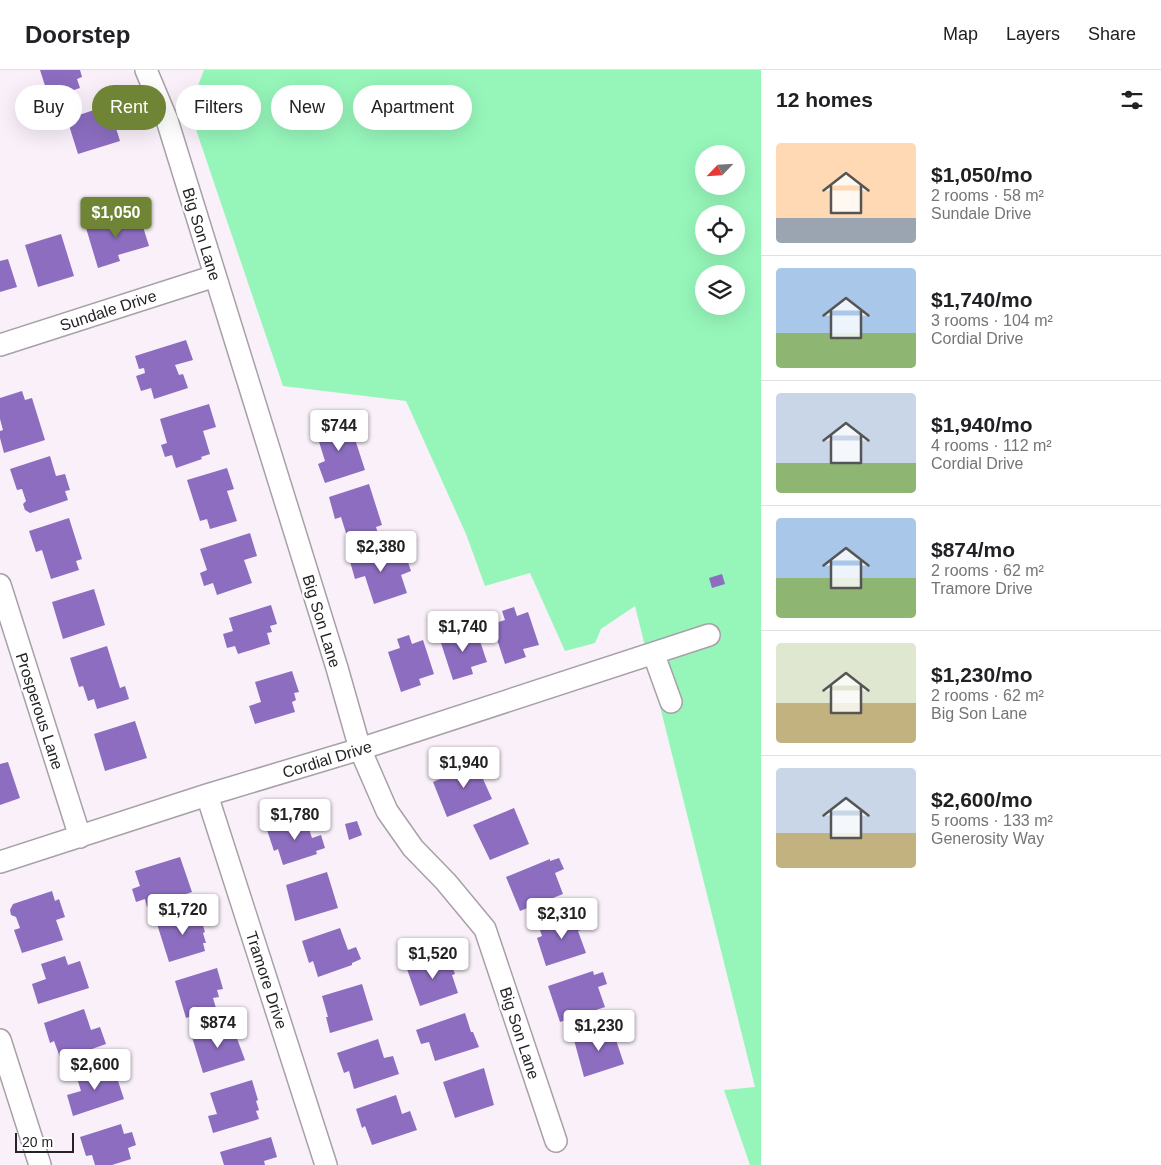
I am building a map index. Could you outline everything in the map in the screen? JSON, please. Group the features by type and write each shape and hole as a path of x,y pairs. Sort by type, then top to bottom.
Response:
{"street":[{"name":"Big Son Lane","path":"146,70 167,120 337,668 360,749 387,811 413,848 446,882 485,929 556,1141"},
{"name":"Sundale Drive","path":"0,345 215,276"},
{"name":"Prosperous Lane","path":"0,585 80,837"},
{"name":"Cordial Drive","path":"0,862 207,795 360,749 709,636"},
{"path":"654,655 671,702"},
{"name":"Tramore Drive","path":"207,795 326,1165"},
{"path":"0,1040 40,1165"}],"green space":[{"path":"204,70 761,70 761,1165 750,1165 724,1090 755,1087 635,606 601,629 595,643 565,651 530,573 485,586 466,534 406,401 283,386 196,130 261,130 261,85 198,85"}],"building":[{"path":"40,70 80,70 82,77 77,79 79,85 45,85"},
{"path":"92,111 92,130 117,130 120,141 78,154 70,130 82,130 82,114"},
{"path":"128,215 129,220 140,217 149,246 118,255 120,261 98,268 86,228"},
{"path":"61,234 74,276 38,287 25,245"},
{"path":"8,259 17,287 0,292 0,261"},
{"path":"186,340 193,360 175,365 179,375 183,374 188,388 154,399 151,388 141,391 136,376 145,373 144,368 139,369 135,356"},
{"path":"22,391 25,400 32,398 45,440 4,453 0,438 0,431 3,430 0,419 0,398"},
{"path":"209,404 216,427 203,431 210,454 201,457 202,459 176,468 172,455 165,457 161,445 167,443 160,419"},
{"path":"343,421 346,432 352,430 365,470 325,483 318,464 325,461 315,429"},
{"path":"50,456 56,476 65,474 70,490 65,491 68,500 30,513 25,510 23,504 26,501 22,489 17,490 10,469"},
{"path":"227,468 234,489 227,491 237,521 210,529 207,519 200,521 187,480"},
{"path":"369,484 382,525 376,527 379,537 350,546 341,517 335,519 329,497"},
{"path":"69,518 82,559 76,561 79,570 51,579 42,550 36,552 29,531"},
{"path":"250,533 257,556 244,560 252,583 217,595 213,583 204,586 200,573 207,570 200,549"},
{"path":"390,545 396,563 407,559 411,571 401,575 407,593 374,604 365,576 355,579 349,558"},
{"path":"722,574 725,584 712,588 709,578"},
{"path":"94,589 105,625 63,639 52,602"},
{"path":"271,605 277,624 270,626 272,632 267,633 270,644 238,654 235,646 227,648 223,634 233,631 229,618"},
{"path":"514,607 517,616 528,612 539,645 523,649 526,657 505,664 492,624 505,620 502,611"},
{"path":"476,629 487,662 471,667 473,674 453,680 440,640"},
{"path":"409,635 412,644 423,640 434,674 419,679 421,685 401,692 388,652 400,648 397,639"},
{"path":"107,646 120,688 125,686 129,699 97,709 94,699 88,701 83,686 79,687 70,658"},
{"path":"292,671 299,692 294,693 296,700 292,702 295,712 255,724 249,706 261,702 255,682"},
{"path":"135,721 147,758 105,771 94,734"},
{"path":"8,762 20,798 0,805 0,764"},
{"path":"486,763 491,775 483,779 492,799 447,817 433,782 477,764 477,766"},
{"path":"514,808 529,844 490,860 473,825"},
{"path":"305,817 312,838 321,835 325,848 316,851 317,854 283,865 278,849 274,851 267,830"},
{"path":"357,821 362,835 349,840 345,824"},
{"path":"180,857 192,892 147,907 145,899 136,902 132,889 140,886 135,871"},
{"path":"559,858 564,869 555,873 563,894 520,911 506,877 550,859 550,861"},
{"path":"327,872 338,908 295,921 286,885"},
{"path":"52,891 55,901 59,899 65,917 56,920 63,940 22,953 14,930 20,928 16,917 11,915 10,910 13,904"},
{"path":"197,912 205,932 203,933 206,943 203,943 205,951 169,962 157,924"},
{"path":"573,916 574,919 582,916 586,928 578,931 586,953 546,966 537,938 542,936 539,927"},
{"path":"340,928 348,950 356,947 361,959 352,963 352,965 318,977 313,961 309,963 302,941"},
{"path":"448,955 455,974 452,975 458,993 420,1006 407,969"},
{"path":"65,956 68,965 80,961 89,988 38,1004 32,984 46,979 41,964"},
{"path":"217,968 223,989 217,990 219,997 213,998 216,1008 186,1018 175,981"},
{"path":"593,971 594,975 603,972 607,984 598,987 605,1007 560,1022 548,986"},
{"path":"362,984 373,1020 330,1033 322,996"},
{"path":"84,1009 91,1030 100,1027 106,1044 61,1060 54,1041 50,1043 44,1023"},
{"path":"465,1013 471,1032 473,1032 479,1047 435,1061 429,1042 421,1044 416,1030"},
{"path":"232,1025 245,1060 203,1073 192,1037"},
{"path":"612,1028 624,1064 584,1077 574,1040"},
{"path":"378,1039 384,1058 393,1056 399,1074 354,1089 349,1071 344,1073 337,1053"},
{"path":"101,1067 103,1075 115,1072 124,1099 73,1116 67,1095 81,1091 76,1075"},
{"path":"484,1068 494,1105 455,1118 443,1082"},
{"path":"252,1080 258,1100 256,1101 259,1110 256,1111 259,1119 213,1133 208,1116 217,1114 210,1093"},
{"path":"396,1095 402,1114 410,1111 417,1130 372,1145 365,1126 362,1128 356,1109"},
{"path":"121,1124 124,1134 132,1132 136,1145 128,1148 131,1159 112,1165 95,1165 92,1155 86,1156 80,1137"},
{"path":"271,1137 277,1157 264,1161 265,1165 224,1165 220,1152"}]}
